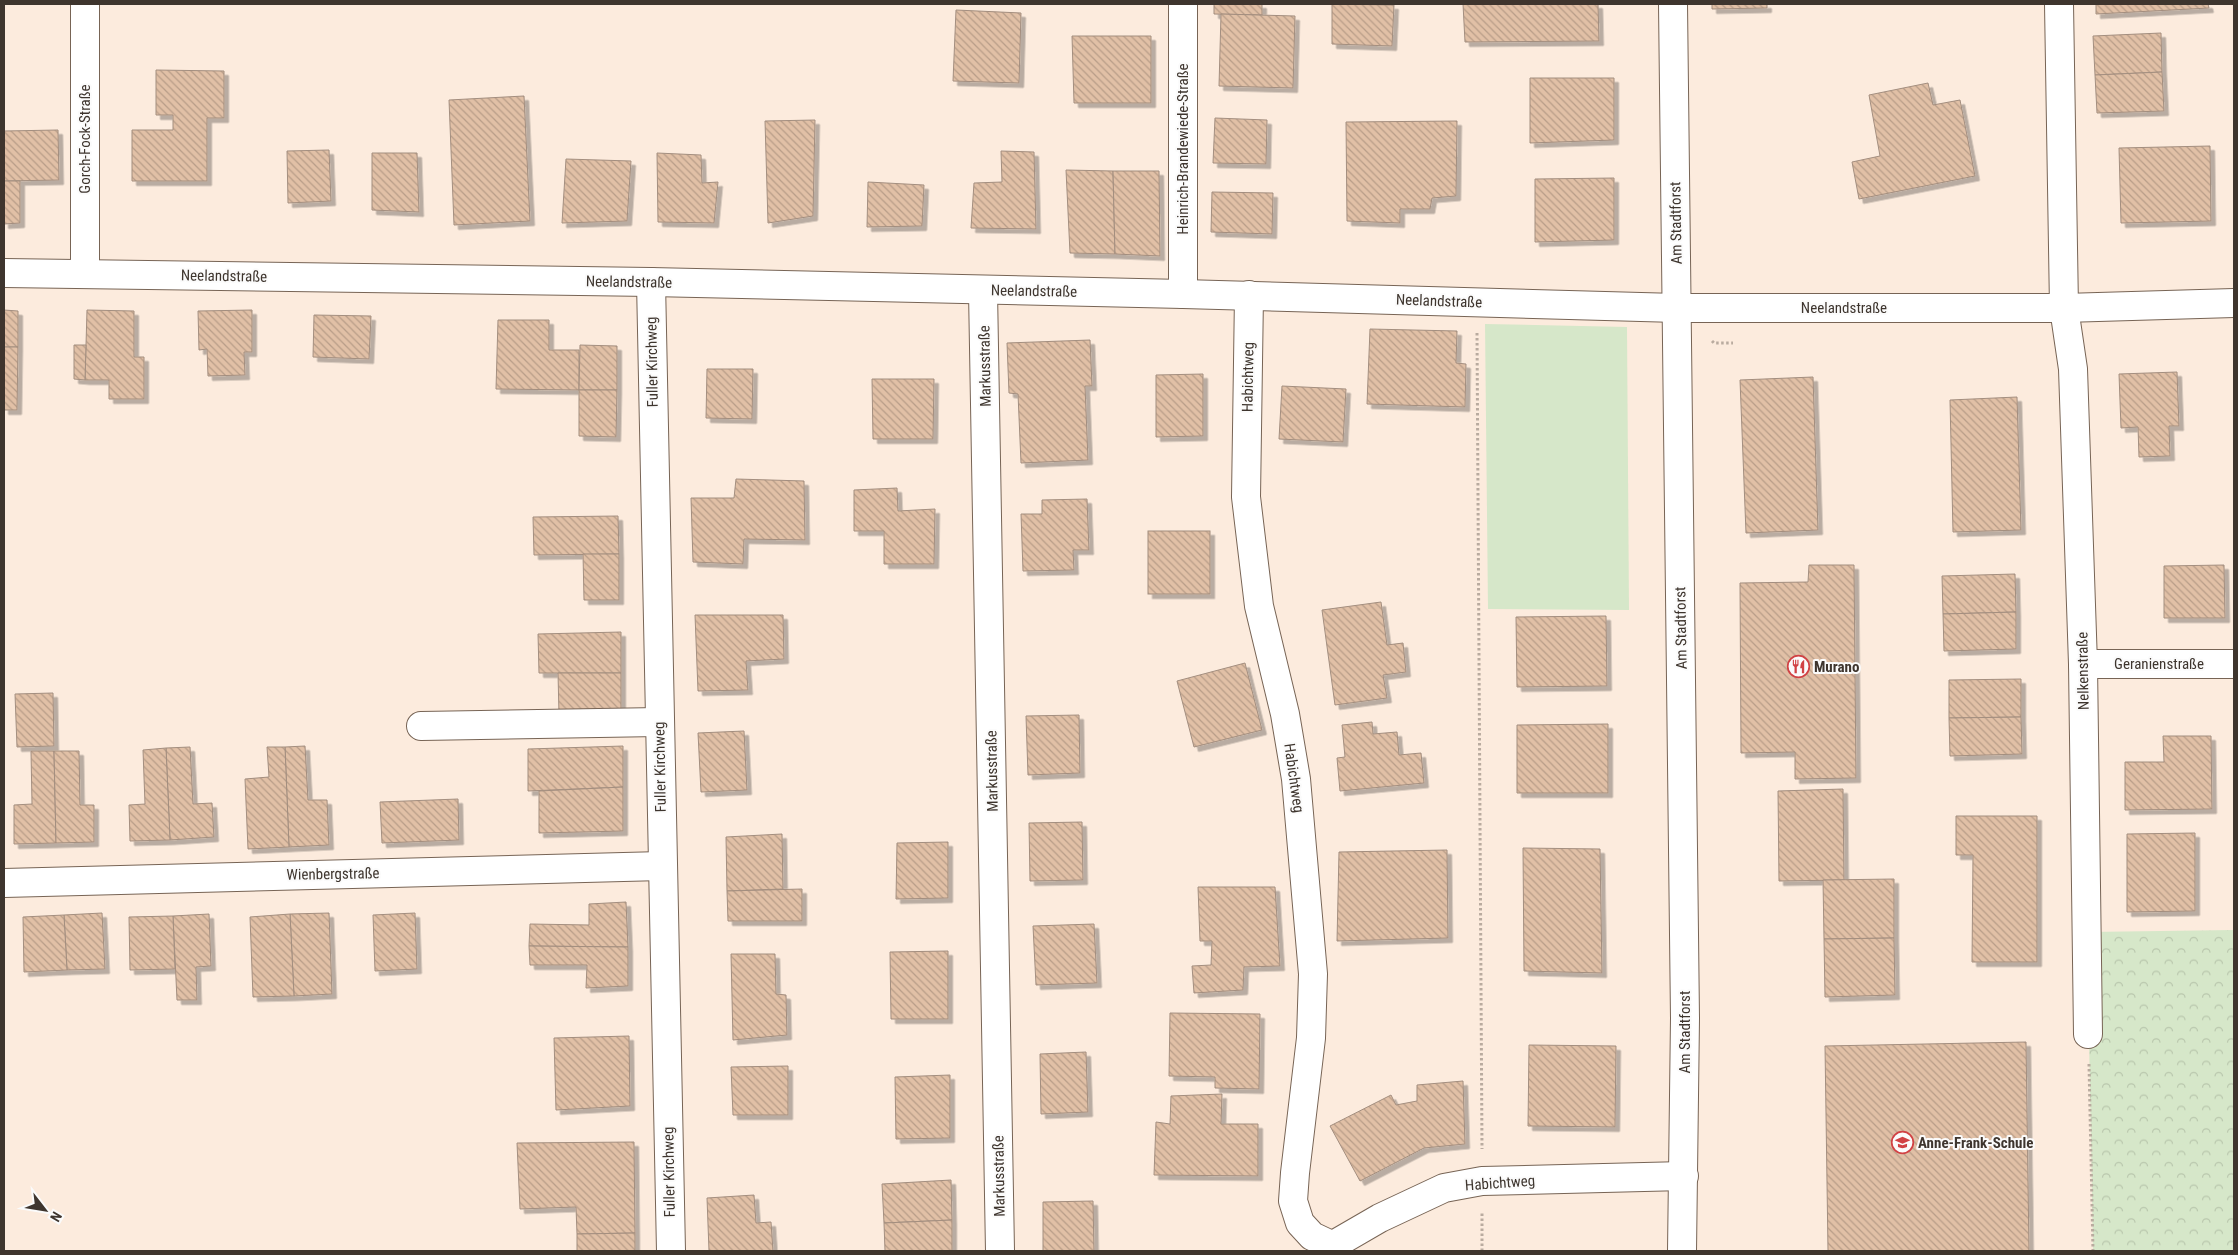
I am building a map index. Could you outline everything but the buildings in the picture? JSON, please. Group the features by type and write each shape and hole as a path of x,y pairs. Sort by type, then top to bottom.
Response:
{"street":[{"name":"Gorch-Fock-Straße","path":"85,4 85,273"},
{"name":"Heinrich-Brandewiede-Straße","path":"1183,4 1183,294"},
{"name":"Am Stadtforst","path":"1673,4 1685,1018 1682,1251"},
{"path":"2059,4 2064,308"},
{"name":"Neelandstraße","path":"4,273 652,282 984,291 1249,295 1677,308 2064,308 2234,303"},
{"name":"Fuller Kirchweg","path":"652,282 659,722 671,1251"},
{"name":"Markusstraße","path":"984,291 1000,1251"},
{"name":"Habichtweg","path":"1249,295 1246,497 1259,606 1285,714 1296,779 1313,974 1311,1038 1293,1202 1300,1223 1327,1248 1424,1196 1444,1188 1482,1181 1684,1176"},
{"name":"Nelkenstraße","path":"2064,308 2073,369 2083,664 2088,1034"},
{"name":"Geranienstraße","path":"2083,664 2234,664"},
{"path":"421,726 659,722"},
{"name":"Wienbergstraße","path":"4,883 662,866"}],"path":[{"path":"1477,325 1482,1251"},
{"path":"2088,1034 2093,1251"}],"green space":[{"path":"1485,324 1627,327 1629,610 1488,609"},
{"path":"2234,930 2234,1251 2093,1251 2087,932"}],"place":[{"name":"Murano","path":"1798,667"},
{"name":"Anne-Frank-Schule","path":"1902,1143"}]}
